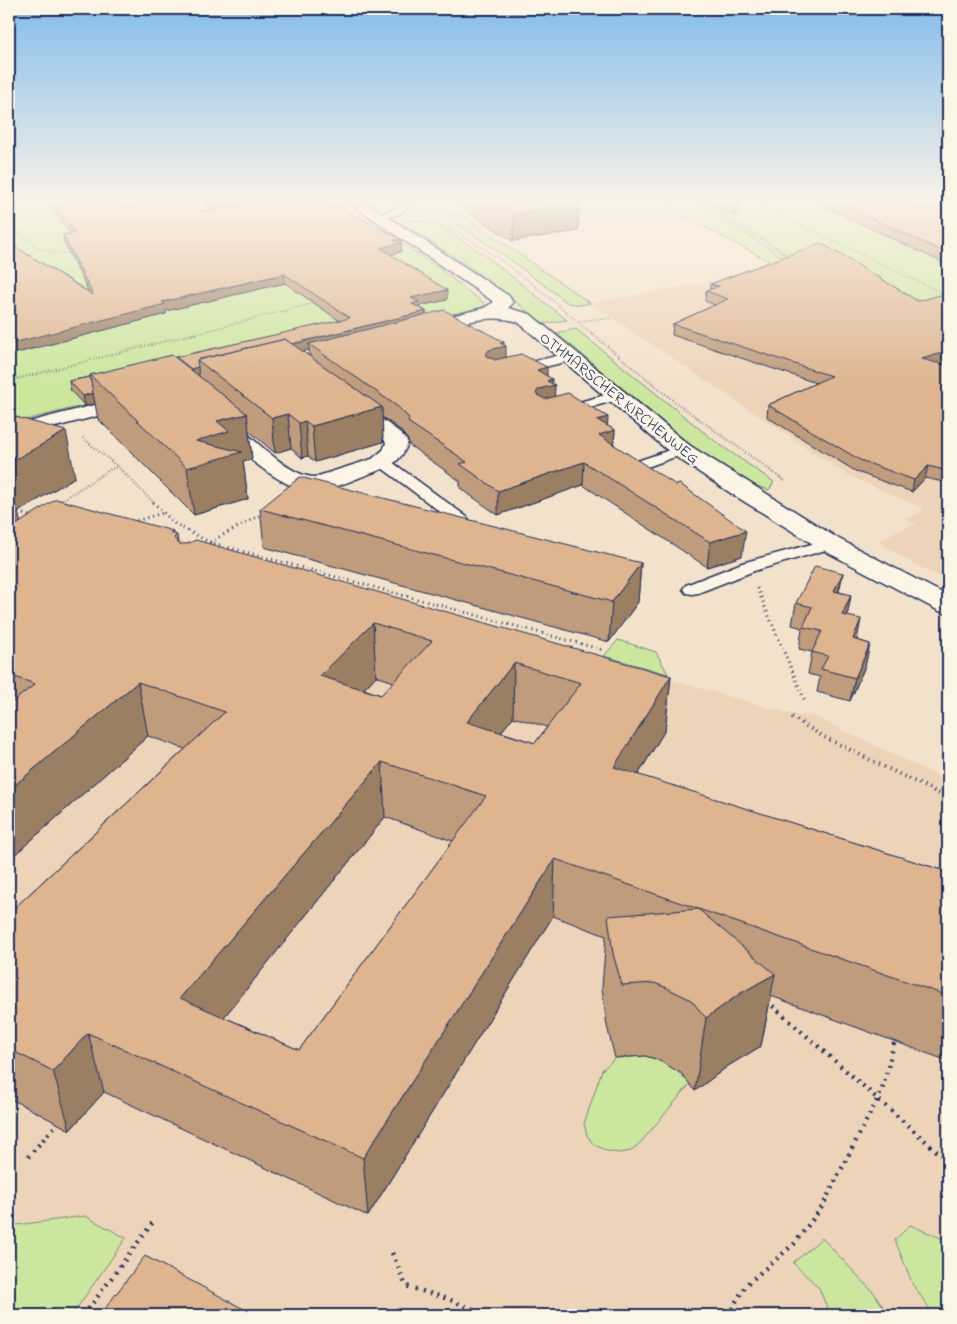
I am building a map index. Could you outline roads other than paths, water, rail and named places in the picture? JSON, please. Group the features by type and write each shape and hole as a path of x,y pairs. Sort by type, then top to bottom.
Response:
{"street":[{"path":"447,262 503,300 504,303 502,305 490,312"},
{"name":"OTHMARSCHER KIRCHENWEG","path":"408,333 490,312 514,314 524,318 681,450 740,489 830,544 948,606"},
{"path":"9,433 154,396"},
{"path":"205,408 298,483 316,483 383,462 391,456 396,448 397,442 391,436 337,396"}],"lane":[{"path":"503,374 569,357"},
{"path":"544,416 616,396"},
{"path":"628,469 681,450"},
{"path":"383,462 461,520"},
{"path":"692,589 748,566 830,544"}]}
